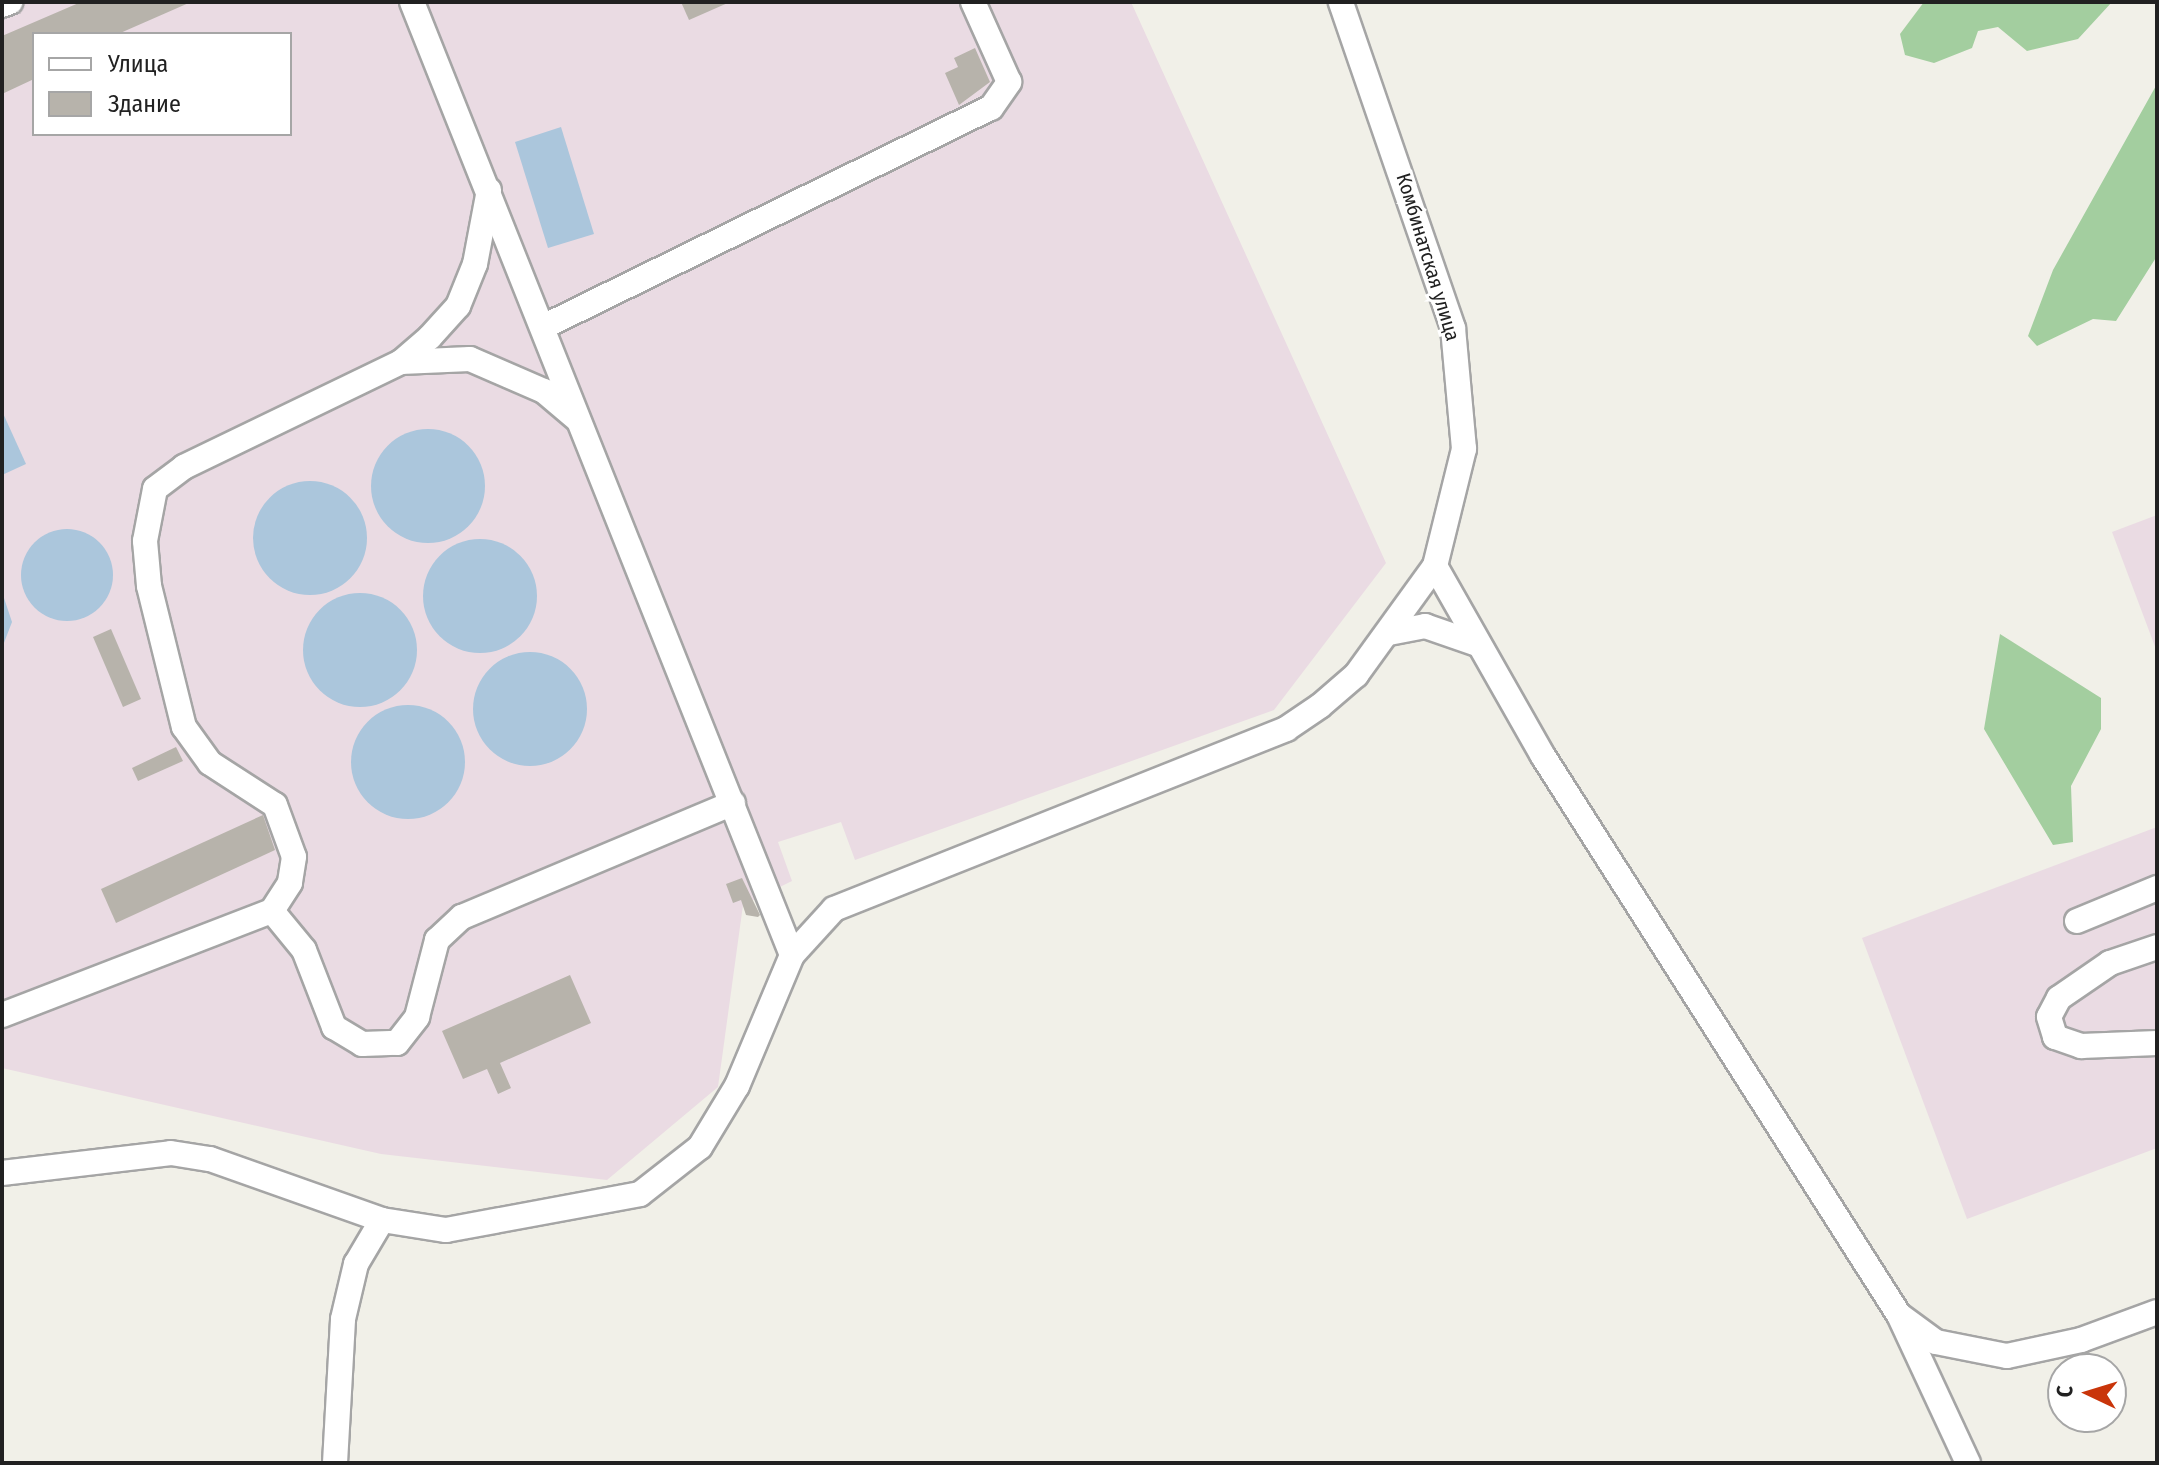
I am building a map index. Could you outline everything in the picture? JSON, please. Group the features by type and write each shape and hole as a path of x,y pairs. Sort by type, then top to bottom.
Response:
{"street":[{"path":"2,5 10,2"},
{"path":"412,2 792,955"},
{"path":"543,327 991,108 1009,82 973,2"},
{"name":"Комбинатская улица","path":"1341,2 1453,328 1464,449 1435,566"},
{"path":"2,1015 272,911 290,883 292,838 275,805 210,763 188,737 149,586 148,505 155,489 184,467 401,362 458,306 475,264 489,190"},
{"path":"401,362 470,359 544,391 581,423"},
{"path":"2,1173 171,1153 210,1159 382,1220 485,1228 607,1204 661,1184 700,1147 737,1086 792,955 834,909 1286,729 1356,675 1435,566 1477,645 1899,1315 1968,1463"},
{"path":"1389,633 1438,627 1477,645"},
{"path":"272,911 304,950 334,1027 362,1044 397,1043 417,1017 437,940 462,917 733,803"},
{"path":"2077,921 2157,888"},
{"path":"2157,947 2110,963 2059,998 2049,1017 2055,1037 2081,1046 2157,1043"},
{"path":"335,1463 343,1319 356,1264 382,1220"},
{"path":"1935,1391 1939,1360 1968,1352 2043,1351 2157,1312"},
{"path":"1899,1315 1936,1342 1968,1352"}],"shaded area":[{"path":"2,2 1131,2 1386,563 1274,710 855,860 841,822 778,842 792,881 743,905 718,1087 607,1180 381,1154 2,1068"},
{"path":"2157,515 2157,652 2112,532"},
{"path":"2157,827 2157,1148 1967,1219 1862,938"}],"green space":[{"path":"1924,2 2112,2 2078,39 2027,51 1998,27 1978,31 1972,48 1934,63 1905,55 1900,34"},
{"path":"2157,84 2157,256 2116,321 2093,319 2037,346 2028,336 2053,270"},
{"path":"2000,634 2101,698 2101,729 2071,786 2073,842 2053,845 1984,729"}],"water":[{"path":"561,127 594,234 548,248 515,142"},
{"path":"2,411 26,464 2,475"},
{"path":"428,429 450,434 468,446 480,464 485,486 480,508 468,526 450,538 428,543 406,538 388,526 376,508 371,486 376,464 388,446 406,434"},
{"path":"310,481 332,486 350,498 362,516 367,538 362,560 350,578 332,590 310,595 288,590 270,578 258,560 253,538 258,516 270,498 288,486"},
{"path":"67,529 85,532 100,542 110,557 113,575 110,593 100,608 85,618 67,621 49,618 34,608 24,593 21,575 24,557 34,542 49,532"},
{"path":"480,539 502,544 520,556 532,574 537,596 532,618 520,636 502,648 480,653 458,648 440,636 428,618 423,596 428,574 440,556 458,544"},
{"path":"2,592 12,622 2,648"},
{"path":"360,593 382,598 400,610 412,628 417,650 412,672 400,690 382,702 360,707 338,702 320,690 308,672 303,650 308,628 320,610 338,598"},
{"path":"530,652 552,657 570,669 582,687 587,709 582,731 570,749 552,761 530,766 508,761 490,749 478,731 473,709 478,687 490,669 508,657"},
{"path":"408,705 430,710 448,722 460,740 465,762 460,784 448,802 430,814 408,819 386,814 368,802 356,784 351,762 356,740 368,722 386,710"}],"building":[{"path":"81,2 191,2 123,32 32,32 32,80 2,94 2,36"},
{"path":"681,2 730,2 689,20"},
{"path":"975,48 990,82 959,105 945,73 958,67 954,58"},
{"path":"111,629 141,699 123,707 93,637"},
{"path":"176,747 183,761 138,781 132,768"},
{"path":"263,815 275,850 116,923 101,889"},
{"path":"742,878 760,915 758,917 746,915 741,900 733,903 726,884"},
{"path":"570,975 591,1023 500,1063 511,1088 498,1094 487,1069 463,1079 442,1031"}]}
